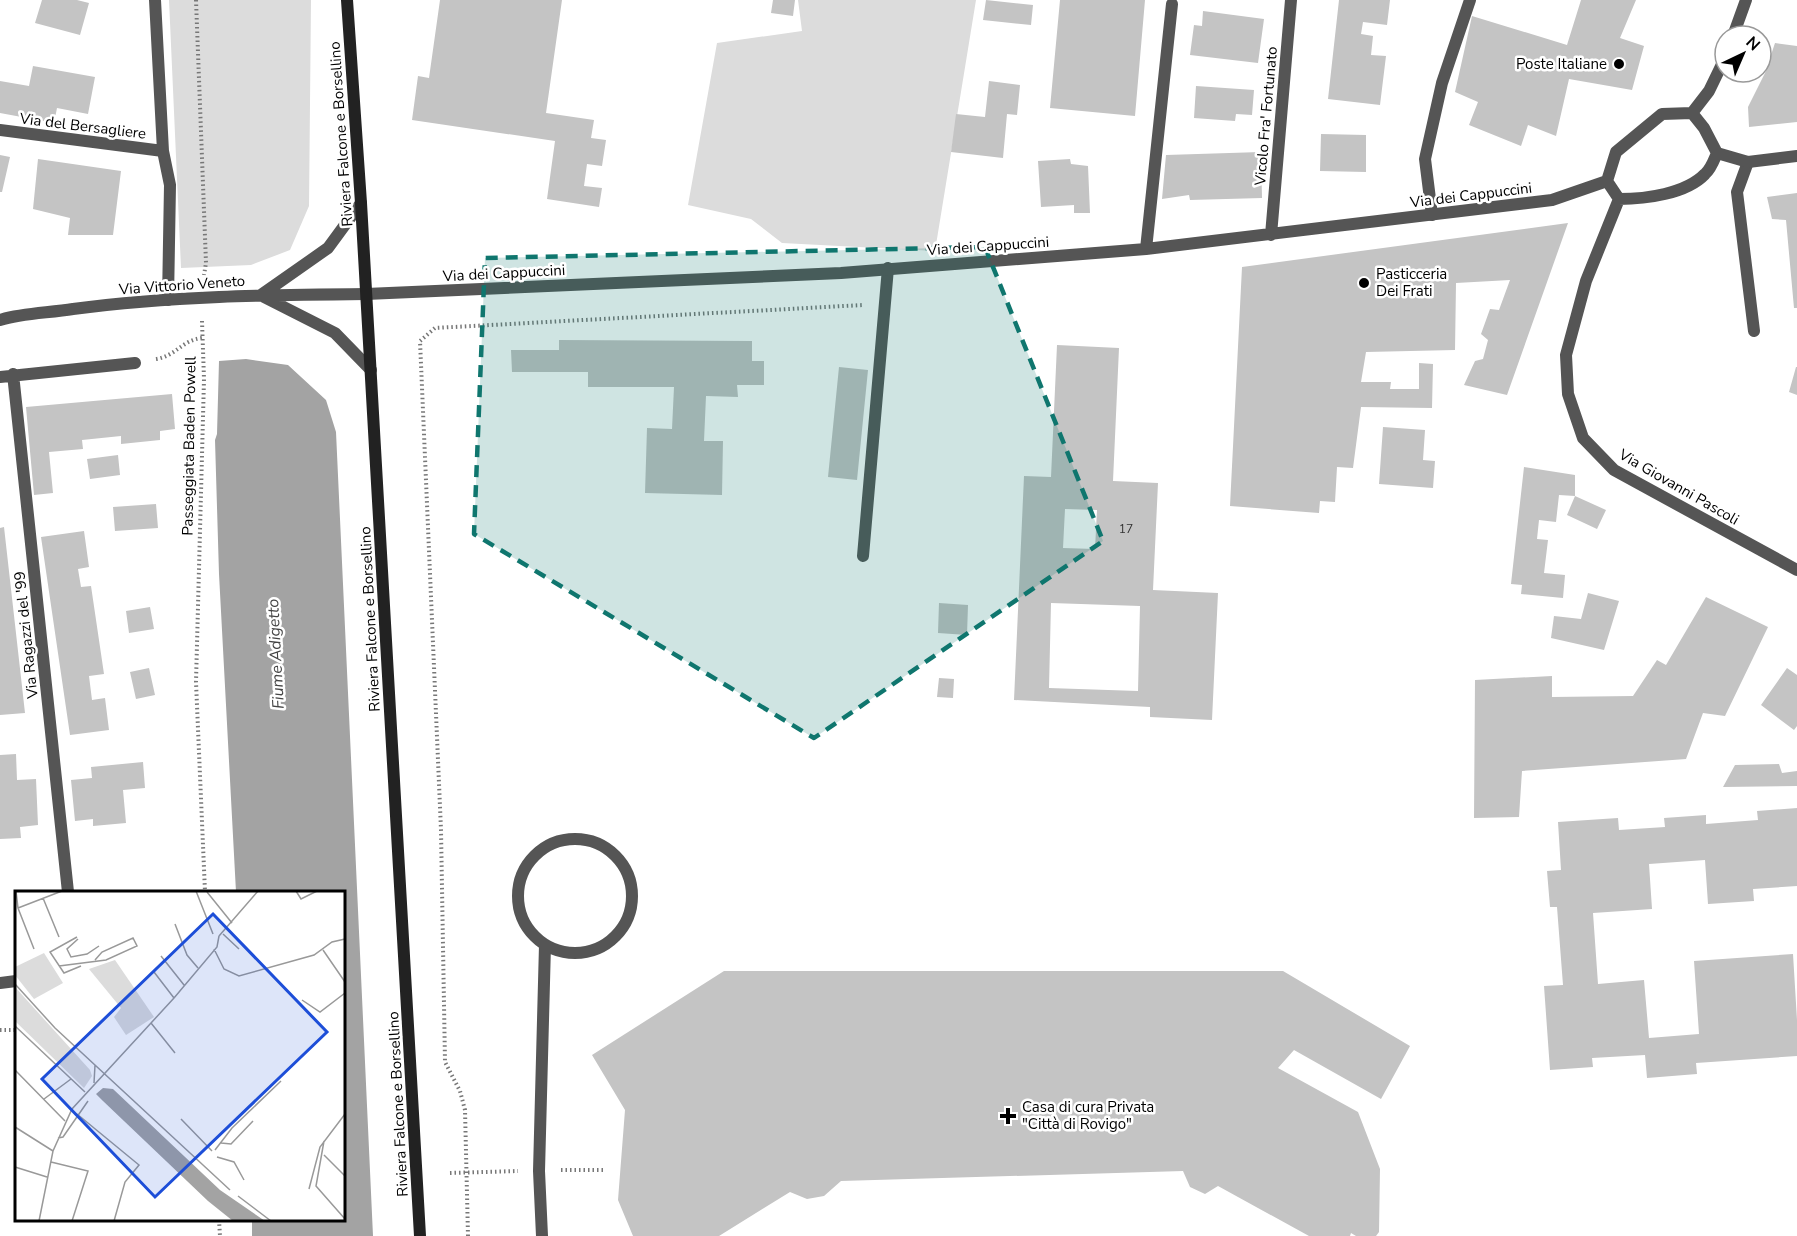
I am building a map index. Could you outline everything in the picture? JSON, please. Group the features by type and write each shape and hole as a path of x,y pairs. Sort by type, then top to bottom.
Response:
{"main road":[{"name":"Riviera Falcone e Borsellino","path":"347,0 362,203 420,1236"}],"street":[{"name":"Via del Bersagliere","path":"155,0 163,151 170,185 168,300"},
{"name":"Vicolo Fra' Fortunato","path":"1271,235 1291,0"},
{"path":"1432,215 1425,159 1442,83 1470,0"},
{"path":"1737,24 1746,0"},
{"path":"1146,249 1172,4"},
{"path":"1692,113 1713,83"},
{"path":"1692,113 1704,128 1718,153 1748,162 1797,156"},
{"path":"1692,113 1662,114 1616,152 1607,181 1619,200 1643,199 1688,187 1707,173 1718,153"},
{"name":"Via del Bersagliere","path":"0,130 163,151"},
{"path":"1748,162 1737,192 1755,331"},
{"name":"Via dei Cappuccini","path":"366,294 841,273 1146,249 1552,200 1578,193 1607,181"},
{"name":"Via Giovanni Pascoli","path":"1619,200 1586,281 1566,354 1568,394 1583,438 1614,470 1797,570"},
{"path":"362,203 328,249 261,295 335,333 371,370"},
{"path":"863,556 888,268"},
{"name":"Via Vittorio Veneto","path":"0,320 98,306 168,300 261,295 366,294"},
{"path":"0,377 135,363"},
{"name":"Via Ragazzi del '99","path":"13,374 68,891"},
{"path":"571,838 589,840 606,847 619,859 629,874 633,892 631,910 624,926 612,940 597,949 579,953 561,952 545,945 531,933 522,918 518,900 519,882 527,865 538,852 554,842 571,838"},
{"path":"542,1236 539,1171 545,945"},
{"path":"0,983 15,981"}],"path":[{"name":"Passeggiata Baden Powell","path":"196,0 206,263 200,298 204,379 196,682 205,891"},
{"path":"468,1236 465,1110 460,1090 445,1062 441,830 420,341 435,328 884,303"},
{"path":"168,357 190,339 203,338"},
{"path":"219,1221 220,1236"}],"highlighted area":[{"path":"985,247 1103,541 814,738 474,534 485,258"}],"shaded area":[{"path":"169,0 311,0 309,206 290,250 251,265 181,268"},
{"path":"798,0 976,0 935,251 782,243 751,219 688,205 717,43 802,31"}],"water":[{"name":"Fiume Adigetto","path":"246,359 288,365 326,400 336,432 373,1236 252,1236 252,1221 345,1221 345,891 236,891 219,574 215,440 219,361"}],"building":[{"path":"42,0 77,0 89,3 80,35 35,23"},
{"path":"440,0 562,0 546,113 594,120 591,138 606,140 602,166 587,164 584,186 602,188 599,207 547,199 555,141 412,120 418,76 429,78"},
{"path":"773,0 795,0 793,16 771,13"},
{"path":"986,0 1033,5 1031,25 983,20"},
{"path":"1060,0 1145,0 1135,116 1050,108"},
{"path":"1339,0 1390,0 1387,25 1363,22 1361,34 1373,36 1371,55 1386,56 1380,105 1328,99"},
{"path":"1581,0 1636,0 1620,38 1644,46 1632,90 1569,79 1556,136 1528,125 1521,146 1469,125 1478,102 1455,92 1472,16 1567,45"},
{"path":"1203,11 1264,19 1258,63 1190,55 1194,25 1202,26"},
{"path":"1775,43 1797,46 1797,122 1749,127 1748,107 1760,84 1773,84"},
{"path":"33,66 95,77 88,114 57,108 54,123 0,113 0,81 29,86"},
{"path":"989,81 1020,85 1017,115 1007,114 1003,158 951,152 956,114 985,117"},
{"path":"1196,86 1254,90 1252,115 1236,114 1235,121 1194,118"},
{"path":"1321,134 1366,135 1366,172 1320,171"},
{"path":"1261,152 1262,198 1190,200 1189,195 1162,199 1166,155"},
{"path":"0,155 10,157 2,192 0,192"},
{"path":"38,159 121,171 113,235 68,235 70,218 33,209"},
{"path":"1070,159 1071,164 1088,166 1090,213 1074,213 1074,205 1041,207 1038,161"},
{"path":"1797,193 1797,308 1794,308 1786,220 1772,219 1767,197"},
{"path":"1568,223 1507,395 1464,385 1475,361 1483,359 1488,340 1481,334 1490,309 1499,310 1510,280 1456,283 1455,350 1366,352 1361,382 1391,382 1390,389 1419,389 1419,363 1433,364 1432,408 1361,407 1353,468 1337,467 1335,502 1320,501 1319,513 1230,506 1242,267"},
{"path":"559,340 752,341 752,361 764,361 764,385 737,385 738,397 706,396 704,441 723,441 722,495 645,493 647,428 672,429 674,387 588,387 588,372 512,372 511,350 559,350"},
{"path":"1057,345 1119,348 1113,481 1158,483 1153,590 1218,593 1212,720 1150,717 1150,707 1014,700 1024,476 1051,477","holes":["1065,509 1097,510 1095,549 1063,548","1051,603 1140,606 1138,691 1049,688"]},
{"path":"839,367 868,370 857,480 828,477"},
{"path":"1797,367 1797,395 1789,392"},
{"path":"172,394 175,429 160,431 160,440 121,444 121,436 82,440 83,449 49,452 53,493 34,495 26,407"},
{"path":"1383,427 1425,430 1423,460 1435,461 1433,488 1379,484"},
{"path":"118,455 120,475 90,479 87,459"},
{"path":"1524,467 1575,475 1575,496 1559,495 1556,522 1539,520 1537,539 1548,540 1544,573 1565,575 1563,598 1521,594 1522,585 1511,584"},
{"path":"1575,496 1606,510 1597,529 1567,515"},
{"path":"156,504 158,528 115,531 113,507"},
{"path":"4,527 25,713 0,715 0,528"},
{"path":"84,531 89,567 78,569 81,587 91,586 104,674 89,676 92,700 105,698 109,730 70,735 41,537"},
{"path":"1588,593 1619,601 1604,650 1551,638 1554,616 1581,619"},
{"path":"1706,597 1768,627 1725,716 1703,713 1686,759 1522,771 1519,817 1474,818 1475,680 1552,676 1552,697 1633,696 1657,660 1666,665"},
{"path":"939,603 968,605 967,635 938,633"},
{"path":"150,607 154,629 129,633 126,611"},
{"path":"149,668 155,695 136,699 130,672"},
{"path":"1787,668 1797,675 1797,726 1794,730 1761,705"},
{"path":"939,678 954,679 953,698 937,697"},
{"path":"16,754 17,780 36,779 38,825 20,827 21,838 0,839 0,755"},
{"path":"143,762 145,788 123,790 126,823 93,826 93,819 75,821 71,780 92,778 91,767"},
{"path":"1779,764 1782,773 1797,771 1797,786 1723,787 1735,765"},
{"path":"1797,808 1797,886 1753,889 1754,901 1708,904 1705,860 1649,864 1652,909 1593,913 1598,984 1644,980 1649,1038 1699,1034 1694,961 1793,954 1797,1056 1696,1063 1697,1074 1647,1078 1645,1055 1592,1058 1593,1067 1550,1070 1544,986 1563,985 1557,907 1550,907 1547,871 1561,870 1558,822 1618,818 1619,830 1665,827 1664,818 1706,815 1706,824 1758,820 1757,811"},
{"path":"724,971 1283,971 1410,1046 1381,1099 1294,1050 1278,1068 1358,1112 1380,1169 1379,1232 1376,1236 1356,1236 1351,1233 1350,1236 1309,1236 1218,1186 1205,1194 1190,1187 1183,1171 841,1181 824,1196 807,1199 790,1192 719,1236 633,1236 618,1200 625,1110 592,1055"}],"place":[{"name":"Poste Italiane","path":"1619,64"},
{"name":"Pasticceria Dei Frati","path":"1364,283"},
{"name":"Casa di cura Privata \"Città di Rovigo\"","path":"1008,1116"}]}
